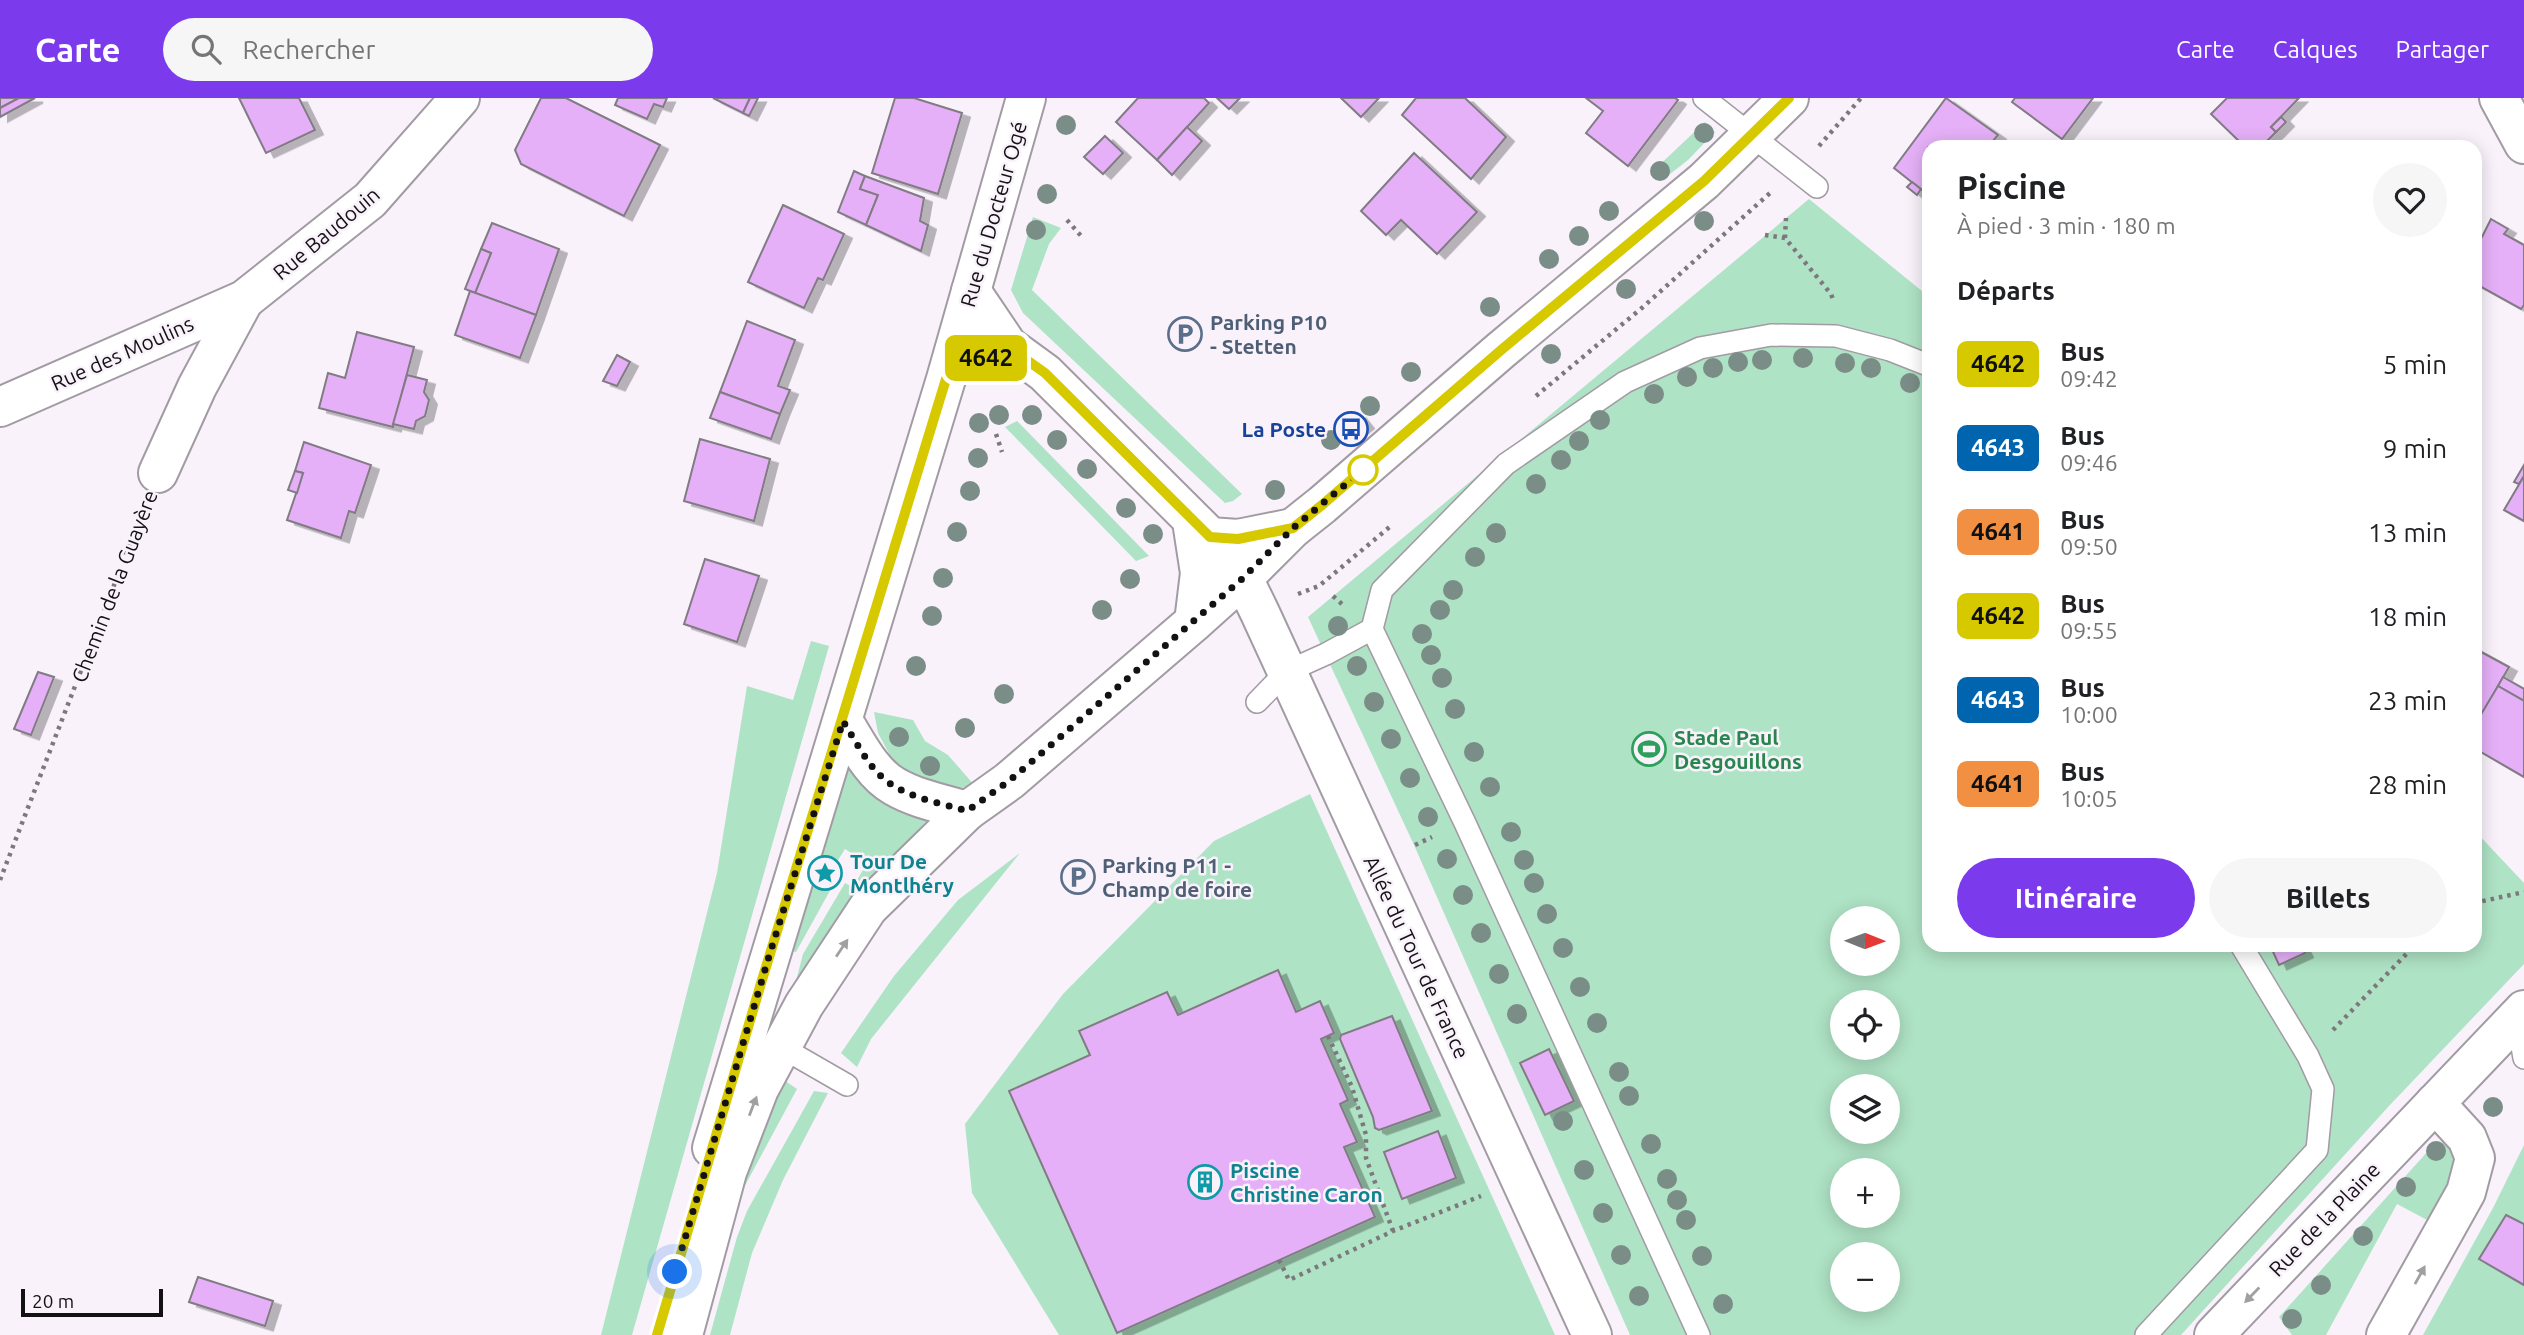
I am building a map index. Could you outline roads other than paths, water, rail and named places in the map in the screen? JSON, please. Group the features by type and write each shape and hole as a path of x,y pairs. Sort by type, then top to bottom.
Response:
{"main road":[{"name":"Rue Baudouin","path":"244,300 370,200 460,98"},
{"path":"683,1335 727,1172 759,1089 804,1005 868,908 967,811 1009,781 1194,622 1293,528 1704,181 1789,98"},
{"path":"2499,98 2524,144"},
{"name":"Rue du Docteur Ogé","path":"657,1335 770,953 946,379 971,291 1018,101"},
{"path":"946,379 1007,346 971,291"},
{"name":"Rue des Moulins","path":"0,407 244,300"},
{"name":"Chemin de la Guayère","path":"158,473 197,387 244,300"},
{"name":"Allée du Tour de France","path":"1007,346 1045,373 1201,529 1243,578 1592,1335"},
{"path":"1194,622 1200,573 1201,529 1238,539 1293,528"},
{"path":"843,721 869,762 892,785 922,799 967,811"},
{"name":"Rue de la Plaine","path":"2214,1335 2520,1013"},
{"path":"2386,1335 2466,1192 2475,1158 2467,1138 2435,1104"}],"lane":[{"path":"1704,98 1817,187"},
{"path":"1699,1335 1465,823 1372,629 1382,590 1506,464 1625,382 1700,348 1771,335 1836,336 1890,350 1922,363"},
{"path":"1257,702 1286,671 1326,654 1372,629"},
{"path":"2146,1335 2317,1150 2323,1089 2308,1056 2245,952"},
{"path":"2520,1013 2524,1058"},
{"path":"781,1047 847,1085"}],"place":[{"name":"Parking P10 - Stetten","path":"1185,334"},
{"name":"La Poste","path":"1351,429"},
{"name":"Stade Paul Desgouillons","path":"1649,749"},
{"name":"Tour De Montlhéry","path":"825,873"},
{"name":"Parking P11 - Champ de foire","path":"1078,877"},
{"name":"Piscine Christine Caron","path":"1205,1182"}]}
